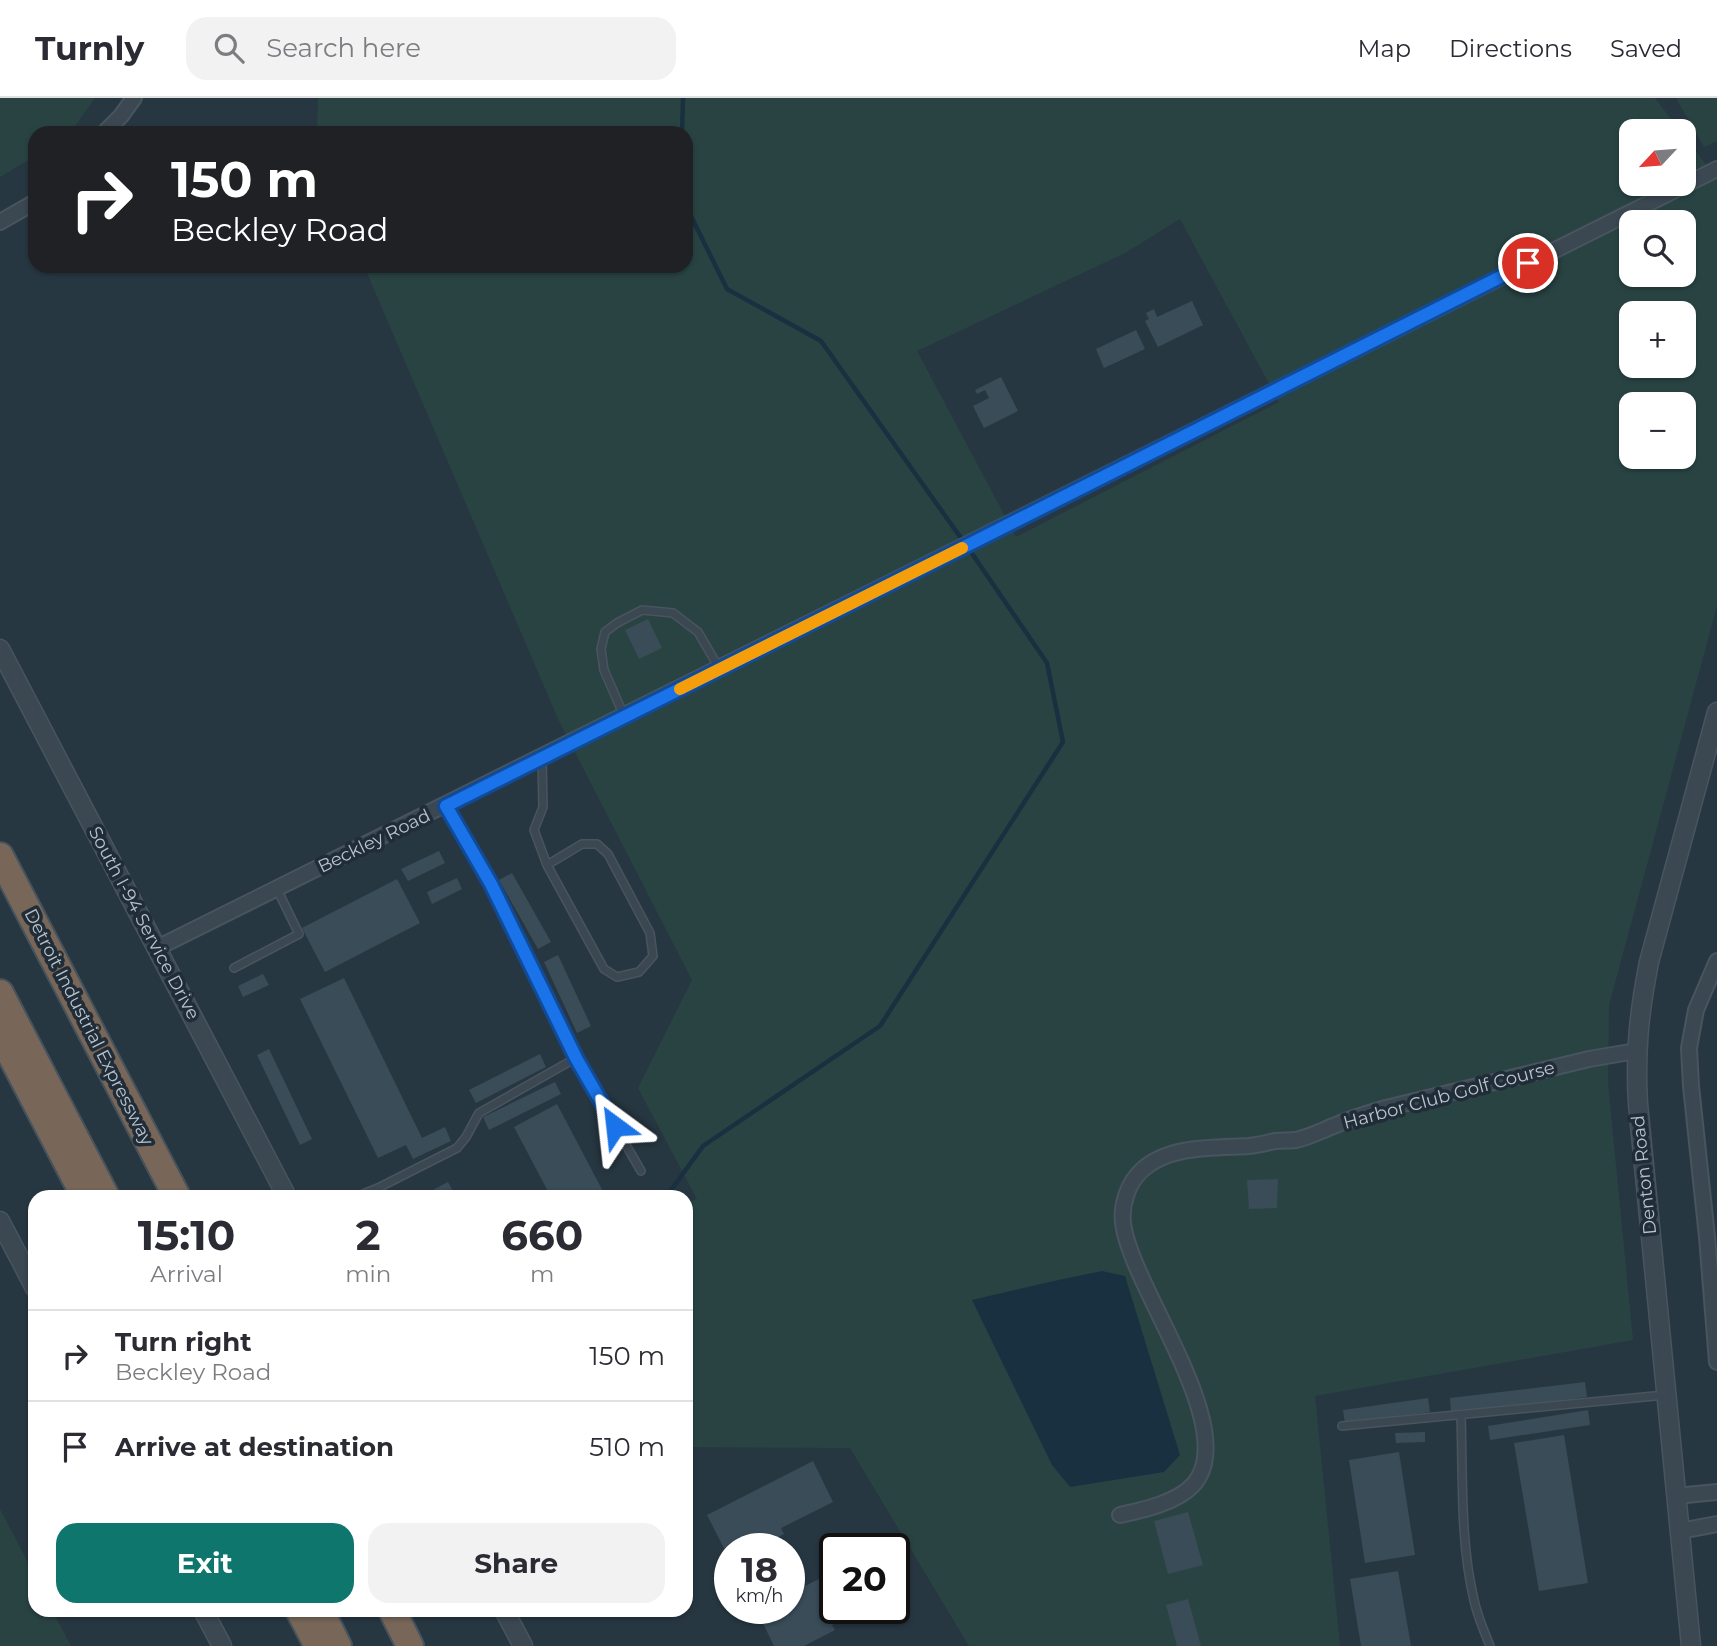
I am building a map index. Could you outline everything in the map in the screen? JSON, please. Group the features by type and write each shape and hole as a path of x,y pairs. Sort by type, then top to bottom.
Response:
{"highway":[{"name":"Detroit Industrial Expressway","path":"0,856 173,1190"},
{"path":"0,993 102,1190"},
{"path":"0,1034 81,1190"},
{"path":"396,1617 410,1646"},
{"path":"313,1629 338,1646"}],"street":[{"path":"111,126 134,98"},
{"name":"Beckley Road","path":"157,948 1717,169"},
{"path":"0,222 28,207"},
{"name":"South I-94 Service Drive","path":"0,649 283,1190"},
{"name":"Denton Road","path":"1691,1646 1637,1104 1636,1051 1649,962 1717,712"},
{"path":"1715,970 1696,1010 1689,1048 1717,1362"},
{"name":"Harbor Club Golf Course","path":"1120,1515 1145,1510 1180,1494 1199,1476 1206,1458 1205,1432 1199,1408 1184,1368 1137,1266 1123,1223 1126,1196 1132,1181 1144,1169 1159,1159 1180,1152 1296,1140 1386,1108 1589,1059 1636,1051"},
{"path":"0,1220 28,1274"},
{"path":"1676,1496 1717,1492"},
{"path":"1680,1531 1717,1524"},
{"path":"207,1617 222,1646"},
{"path":"508,1617 523,1646"}],"lane":[{"path":"624,717 604,670 601,649 605,632 617,622 642,610 673,612 698,632 719,669"},
{"path":"542,758 543,807 534,830 547,864 604,969 617,977 639,972 653,956 650,933 608,854 597,844 582,844 547,864"},
{"path":"446,806 491,884 576,1058 641,1171"},
{"path":"234,968 299,934 278,889"},
{"path":"373,1190 457,1148 479,1113 576,1058"},
{"path":"1342,1426 1666,1395"},
{"path":"1461,1416 1469,1571 1474,1601 1490,1646"}],"green space":[{"path":"0,98 95,98 75,126 28,126 28,160 0,177"},
{"path":"318,98 1655,98 1671,119 1619,119 1619,196 1696,196 1696,152 1717,179 1717,606 1609,1005 1608,1083 1633,1340 1315,1396 1340,1646 969,1646 910,1548 910,1533 901,1533 850,1448 693,1447 693,1200 697,1199 638,1088 692,980 559,721 367,273 693,273 693,126 317,126","holes":["1180,219 1279,402 1016,537 917,351 1125,253"]},
{"path":"1676,98 1717,98 1717,141 1704,147 1696,133 1696,119 1688,119"},
{"path":"0,1509 28,1563 28,1617 56,1617 71,1646 0,1646"}],"water":[{"path":"1102,1271 1125,1276 1180,1455 1164,1472 1070,1487 1052,1465 972,1300"}],"building":[{"path":"1192,301 1203,325 1158,347 1145,321 1149,319 1146,313 1154,309 1157,317"},
{"path":"1136,330 1145,349 1104,368 1096,349"},
{"path":"1001,377 1018,411 984,428 973,406 989,398 985,390 977,394 975,390"},
{"path":"648,619 662,648 639,659 625,630"},
{"path":"439,851 445,863 408,881 401,869"},
{"path":"512,873 551,942 538,949 499,880"},
{"path":"457,878 462,889 432,904 427,892"},
{"path":"397,879 420,923 325,972 302,928"},
{"path":"558,955 591,1026 577,1033 544,962"},
{"path":"263,974 269,985 243,997 238,986"},
{"path":"344,978 422,1138 445,1127 451,1141 413,1159 406,1145 378,1158 300,999"},
{"path":"269,1049 312,1139 300,1145 257,1055"},
{"path":"540,1054 546,1067 476,1103 469,1090"},
{"path":"555,1082 561,1094 489,1130 483,1117"},
{"path":"557,1104 602,1190 547,1190 514,1127"},
{"path":"1278,1179 1277,1208 1249,1209 1247,1180"},
{"path":"448,1182 452,1190 433,1190"},
{"path":"1585,1382 1587,1397 1451,1414 1450,1398"},
{"path":"1428,1398 1430,1412 1345,1424 1343,1410"},
{"path":"1588,1410 1590,1425 1490,1440 1488,1426"},
{"path":"1425,1432 1425,1442 1396,1443 1395,1433"},
{"path":"1564,1435 1588,1583 1539,1591 1514,1443"},
{"path":"1399,1452 1415,1555 1365,1563 1349,1460"},
{"path":"813,1461 833,1502 781,1528 784,1533 716,1533 707,1515"},
{"path":"1188,1512 1203,1565 1168,1574 1154,1521"},
{"path":"1398,1571 1411,1646 1361,1646 1350,1579"},
{"path":"819,1579 819,1624 834,1624 835,1630 804,1646 774,1646 763,1624 805,1624 805,1586"},
{"path":"1188,1599 1201,1646 1177,1646 1166,1605"}],"waterway":[{"path":"682,126 683,98"},
{"path":"671,1190 703,1146 880,1026 1063,742 1047,663 973,555 821,341 727,289 693,220"}],"slow traffic":[{"path":"680,689 962,548"}],"route":[{"path":"615,1126 576,1058 491,884 446,806 1528,263"}]}
